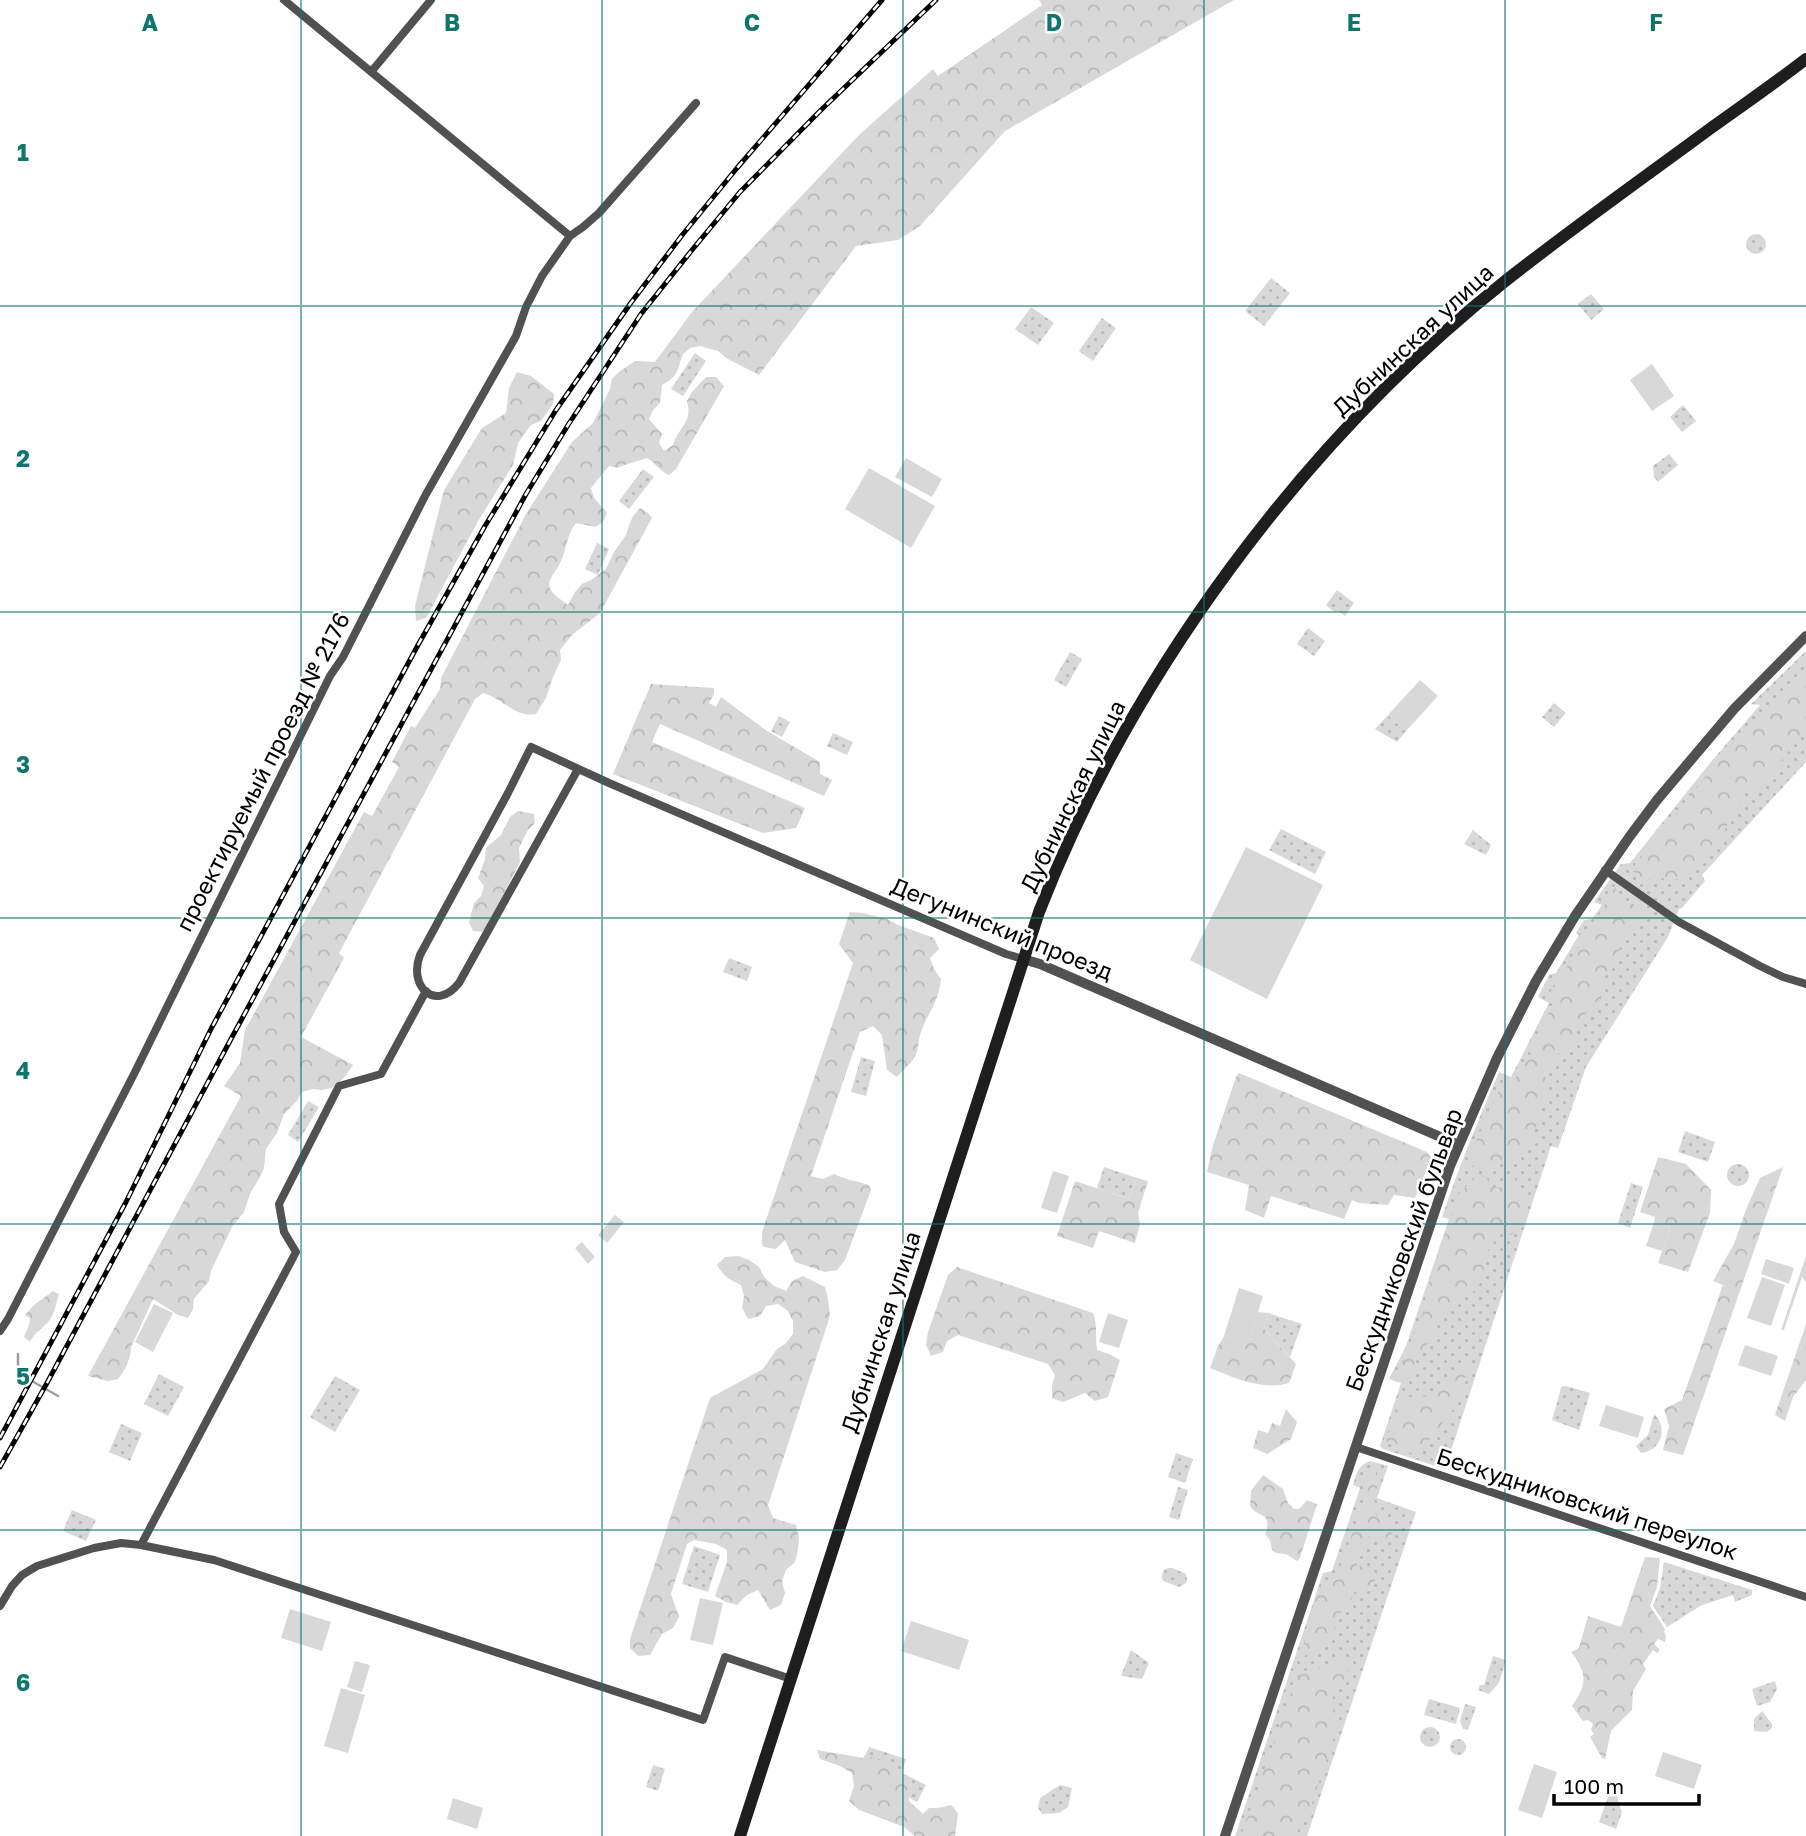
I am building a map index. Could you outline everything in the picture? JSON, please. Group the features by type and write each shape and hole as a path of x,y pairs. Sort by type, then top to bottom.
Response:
{"main road":[{"name":"Дубнинская улица","path":"740,1836 1023,959 1069,840 1116,747 1151,687 1235,562 1294,487 1390,383 1446,331 1578,225 1806,59"}],"street":[{"path":"284,0 570,236"},
{"path":"371,72 431,0"},
{"name":"проектируемый проезд № 2176","path":"0,1331 9,1320 134,1074 330,676 343,657 431,484 516,337 526,307 541,276 570,236 599,213 696,103"},
{"name":"Бескудниковский бульвар","path":"1225,1836 1441,1191 1497,1058 1526,999 1605,870 1657,800 1734,709 1806,636"},
{"name":"Дегунинский проезд","path":"426,991 416,977 420,955 531,747 1006,954 1040,964 1459,1145"},
{"path":"141,1545 296,1252 284,1232 279,1204 339,1086 381,1074 426,991 442,997 459,983 578,769"},
{"path":"1605,870 1679,922 1760,966 1806,984"},
{"name":"Бескудниковский переулок","path":"1356,1447 1806,1597"},
{"path":"0,1606 22,1575 37,1566 121,1543 214,1560 703,1720 724,1657 791,1679"}],"green space":[{"path":"1039,0 1234,0 1005,131 920,226 898,240 856,246 759,375 718,351 700,346 690,348 683,354 675,375 662,385 660,403 649,419 662,434 659,443 664,451 673,445 687,420 687,401 692,392 706,377 716,377 724,386 676,469 669,475 647,458 618,468 609,466 591,488 594,498 607,513 603,522 595,527 576,523 562,560 550,580 552,591 568,605 582,584 606,569 626,535 633,516 640,508 648,513 652,518 600,613 572,635 560,650 561,660 546,698 536,714 522,713 483,693 475,699 339,953 344,958 301,1037 353,1065 344,1078 332,1088 302,1092 284,1114 277,1133 266,1149 264,1168 244,1212 232,1227 209,1281 194,1299 188,1318 178,1315 153,1299 131,1347 127,1364 118,1379 108,1381 88,1376 241,1096 224,1086 240,1063 245,1030 364,812 372,816 399,767 392,762 411,726 415,728 440,689 441,678 526,514 572,442 593,423 610,389 612,379 635,361 655,362 692,312 859,135 933,69 938,76 1042,5"},
{"path":"1756,234 1763,237 1766,244 1763,251 1756,254 1749,251 1746,244 1749,237"},
{"path":"1271,278 1290,293 1264,326 1245,311"},
{"path":"1591,294 1604,309 1591,320 1578,304"},
{"path":"1031,307 1054,323 1038,345 1015,329"},
{"path":"1102,318 1116,328 1093,361 1079,351"},
{"path":"695,353 706,361 683,396 671,389"},
{"path":"1652,364 1674,396 1652,411 1630,380"},
{"path":"517,372 531,376 554,394 553,404 541,421 531,425 518,443 513,465 477,523 426,618 416,621 415,606 444,490 482,428 506,413 509,388"},
{"path":"1683,405 1696,421 1682,432 1670,417"},
{"path":"1669,454 1678,465 1658,482 1654,477 1653,466"},
{"path":"906,458 942,479 932,497 895,477"},
{"path":"869,468 935,506 911,548 845,509"},
{"path":"643,469 654,477 629,509 619,501"},
{"path":"597,543 609,549 598,575 585,569"},
{"path":"1337,590 1354,603 1345,616 1326,605"},
{"path":"1308,628 1325,641 1314,656 1297,644"},
{"path":"1806,651 1806,762 1702,875 1705,881 1679,909 1668,937 1586,1067 1558,1148 1551,1146 1445,1469 1383,1449 1380,1446 1401,1383 1389,1379 1406,1346 1449,1219 1442,1217 1448,1198 1499,1072 1511,1077 1549,1003 1538,997 1549,975 1556,973 1579,935 1576,933 1584,920 1592,919 1602,905 1594,902 1621,864 1630,863 1760,705 1751,704"},
{"path":"1070,652 1082,659 1066,687 1054,680"},
{"path":"1806,667 1806,733 1761,787 1747,791 1723,837 1704,860 1695,864 1680,879 1669,880 1654,876 1647,881 1631,870 1728,748"},
{"path":"1420,680 1438,696 1406,731 1388,715"},
{"path":"651,684 714,688 709,703 716,707 721,697 767,731 820,762 820,774 832,780 824,796 660,724 652,742 805,808 796,828 763,833 613,774"},
{"path":"1554,703 1566,713 1554,727 1542,717"},
{"path":"1388,715 1406,731 1397,742 1375,729"},
{"path":"779,716 790,722 782,737 771,731"},
{"path":"833,733 853,742 847,755 827,746"},
{"path":"518,811 534,814 535,823 528,830 519,848 520,862 487,927 482,932 473,931 469,922 474,903 481,896 484,886 478,878 486,848 501,835 510,817"},
{"path":"1281,829 1326,852 1315,874 1269,850"},
{"path":"1473,830 1491,845 1486,855 1464,844"},
{"path":"1246,847 1323,885 1267,999 1190,960"},
{"path":"1615,888 1628,902 1647,910 1644,921 1639,928 1622,938 1618,958 1603,979 1599,999 1579,1021 1573,1041 1543,1072 1549,1080 1549,1090 1541,1118 1533,1131 1531,1145 1524,1154 1507,1164 1493,1165 1488,1171 1479,1169 1468,1163 1469,1153 1504,1079 1512,1083 1529,1058 1532,1048 1546,1033 1542,1026 1554,1002 1549,997 1553,986 1565,971 1569,960"},
{"path":"850,912 887,919 934,938 939,949 930,958 941,979 938,995 920,1035 916,1056 897,1077 887,1070 882,1035 873,1026 860,1032 811,1176 823,1179 834,1174 869,1185 871,1190 845,1260 837,1270 825,1272 795,1262 785,1240 776,1249 764,1247 762,1232 853,963 839,944"},
{"path":"729,958 752,967 747,981 723,972"},
{"path":"861,1057 875,1061 866,1096 851,1092"},
{"path":"1239,1073 1427,1152 1431,1158 1415,1198 1394,1195 1388,1205 1352,1200 1344,1219 1271,1196 1264,1218 1245,1210 1249,1185 1207,1172 1213,1145"},
{"path":"308,1101 319,1107 298,1142 288,1135"},
{"path":"1685,1131 1715,1142 1708,1162 1678,1152"},
{"path":"1658,1157 1686,1164 1711,1190 1710,1213 1688,1272 1658,1263 1670,1227 1654,1222 1655,1217 1640,1212"},
{"path":"1738,1164 1746,1167 1749,1175 1746,1183 1738,1186 1730,1183 1727,1175 1730,1167"},
{"path":"1104,1167 1137,1178 1129,1199 1097,1188"},
{"path":"1783,1167 1683,1455 1663,1450 1669,1426 1664,1409 1682,1400 1723,1285 1713,1281 1734,1244 1760,1178"},
{"path":"1053,1171 1069,1176 1057,1213 1041,1208"},
{"path":"1513,1172 1519,1190 1528,1203 1524,1222 1520,1229 1511,1235 1501,1233 1482,1258 1485,1277 1472,1294 1444,1308 1442,1318 1406,1380 1398,1375 1426,1307 1425,1295 1455,1197 1477,1176 1486,1176 1490,1185 1500,1188"},
{"path":"1137,1178 1148,1181 1138,1213 1140,1224 1135,1243 1099,1231 1093,1248 1057,1236 1075,1181 1129,1199"},
{"path":"1631,1183 1643,1187 1630,1228 1618,1223"},
{"path":"615,1215 624,1222 607,1243 598,1235"},
{"path":"1654,1222 1670,1227 1662,1251 1646,1246"},
{"path":"582,1242 595,1257 588,1264 575,1248"},
{"path":"738,1256 759,1267 765,1278 774,1286 786,1291 792,1281 803,1276 825,1287 828,1299 830,1316 768,1505 773,1518 796,1525 799,1537 795,1562 786,1570 782,1581 785,1593 781,1605 770,1610 758,1590 747,1595 737,1605 715,1596 727,1562 727,1550 716,1544 694,1540 687,1544 671,1594 679,1617 673,1628 662,1634 650,1655 638,1656 630,1648 630,1639 710,1398 763,1369 776,1350 793,1334 793,1321 788,1311 778,1304 766,1306 760,1316 748,1319 742,1308 744,1296 741,1285 727,1277 717,1265 725,1257"},
{"path":"1806,1256 1806,1282 1802,1277 1784,1330 1781,1330"},
{"path":"1766,1259 1794,1268 1789,1284 1761,1274"},
{"path":"957,1267 1093,1313 1097,1350 1120,1360 1108,1397 1095,1401 1085,1393 1063,1402 1052,1398 1055,1375 1048,1364 958,1335 947,1341 943,1352 931,1356 926,1345 928,1332 948,1275"},
{"path":"1762,1277 1785,1285 1771,1326 1747,1318"},
{"path":"1239,1288 1263,1296 1248,1344 1224,1336"},
{"path":"53,1291 59,1294 53,1315 30,1342 24,1337 30,1318 25,1315"},
{"path":"154,1304 173,1313 153,1352 135,1342"},
{"path":"1258,1312 1268,1313 1264,1329 1296,1364 1289,1383 1259,1384 1210,1368 1224,1336 1248,1343"},
{"path":"1108,1313 1128,1320 1119,1348 1099,1342"},
{"path":"1268,1313 1302,1324 1290,1357 1264,1329"},
{"path":"1806,1324 1806,1380 1793,1397 1785,1421 1775,1415"},
{"path":"1745,1345 1778,1356 1771,1376 1738,1365"},
{"path":"1471,1364 1462,1386 1461,1400 1418,1454 1406,1452 1386,1441 1395,1411 1404,1397 1431,1395 1452,1372"},
{"path":"159,1374 184,1387 168,1416 144,1404"},
{"path":"335,1376 360,1390 335,1432 310,1417"},
{"path":"1563,1386 1590,1393 1579,1430 1552,1420"},
{"path":"1606,1405 1644,1417 1638,1438 1599,1426"},
{"path":"1286,1409 1297,1422 1291,1439 1267,1454 1253,1448 1258,1430 1268,1433 1272,1423 1280,1426"},
{"path":"1654,1414 1661,1426 1661,1438 1654,1448 1641,1453 1636,1446 1648,1435"},
{"path":"121,1424 142,1433 130,1461 109,1452"},
{"path":"1176,1453 1193,1459 1185,1483 1168,1477"},
{"path":"1370,1461 1388,1466 1377,1498 1416,1512 1307,1836 1235,1836 1323,1573 1332,1571 1360,1488 1353,1485 1355,1478 1360,1468"},
{"path":"1373,1470 1376,1471 1374,1512 1380,1520 1389,1521 1392,1536 1379,1540 1377,1535 1372,1534 1368,1538 1357,1566 1372,1568 1375,1572 1373,1587 1369,1591 1357,1587 1351,1600 1342,1607 1330,1642 1304,1657 1299,1655 1314,1602 1325,1585 1335,1581 1365,1498 1367,1477"},
{"path":"1263,1475 1283,1489 1288,1503 1294,1509 1299,1509 1307,1500 1317,1504 1297,1561 1272,1550 1270,1540 1265,1534 1266,1519 1250,1506 1251,1491"},
{"path":"1178,1487 1188,1490 1179,1520 1169,1517"},
{"path":"72,1510 96,1520 86,1541 63,1531"},
{"path":"694,1546 720,1555 708,1592 682,1584"},
{"path":"1645,1557 1660,1558 1657,1587 1650,1606 1665,1629 1665,1642 1658,1639 1654,1644 1660,1650 1657,1653 1653,1650 1643,1664 1646,1669 1633,1691 1632,1710 1611,1731 1605,1759 1590,1737 1594,1734 1591,1730 1593,1724 1588,1720 1583,1721 1572,1706 1583,1685 1583,1673 1571,1652 1579,1648 1588,1616 1621,1627"},
{"path":"1664,1562 1752,1590 1752,1595 1735,1602 1733,1595 1702,1605 1667,1627 1653,1606 1660,1588"},
{"path":"1168,1568 1186,1574 1186,1583 1179,1587 1163,1581 1164,1570"},
{"path":"700,1598 723,1603 713,1645 690,1640"},
{"path":"290,1609 331,1622 322,1651 281,1638"},
{"path":"911,1621 969,1640 959,1670 901,1651"},
{"path":"1131,1650 1149,1663 1142,1679 1121,1676"},
{"path":"1493,1656 1506,1660 1499,1683 1489,1694 1478,1690 1480,1685 1484,1685"},
{"path":"1341,1658 1350,1662 1348,1672 1332,1699 1337,1729 1311,1806 1301,1817 1299,1829 1295,1836 1241,1836 1296,1679 1302,1672 1323,1668"},
{"path":"355,1661 370,1665 362,1692 347,1687"},
{"path":"1775,1681 1777,1689 1770,1702 1757,1706 1752,1689"},
{"path":"341,1688 365,1695 348,1753 324,1746"},
{"path":"1429,1699 1460,1708 1456,1724 1424,1715"},
{"path":"1465,1704 1476,1707 1468,1730 1463,1729 1460,1721"},
{"path":"1762,1711 1772,1724 1772,1728 1767,1732 1754,1731 1754,1719"},
{"path":"1426,1727 1434,1727 1440,1737 1434,1747 1426,1747 1420,1741 1420,1733"},
{"path":"1455,1739 1461,1739 1466,1747 1464,1753 1455,1755 1450,1750 1450,1744"},
{"path":"869,1747 906,1759 902,1773 926,1785 917,1802 879,1781 864,1758"},
{"path":"817,1750 863,1758 865,1755 887,1763 907,1777 909,1801 923,1814 929,1808 952,1805 958,1814 955,1836 915,1836 904,1827 859,1810 849,1801 854,1786 852,1773 820,1759"},
{"path":"1663,1752 1702,1765 1694,1789 1655,1776"},
{"path":"1534,1764 1557,1772 1542,1818 1518,1810"},
{"path":"653,1765 665,1769 658,1791 646,1787"},
{"path":"1060,1785 1072,1788 1068,1807 1059,1813 1042,1814 1038,1808 1040,1798"},
{"path":"1610,1791 1617,1794 1622,1812 1616,1829 1599,1822"},
{"path":"453,1798 483,1808 477,1829 447,1819"}],"waterway":[{"path":"18,1354 18,1373 58,1396"}],"railway":[{"path":"0,1438 126,1202 211,1029 418,645 485,526 556,410 683,234 882,0"},
{"path":"0,1467 526,494 568,425 641,314 740,192 936,0"}]}
